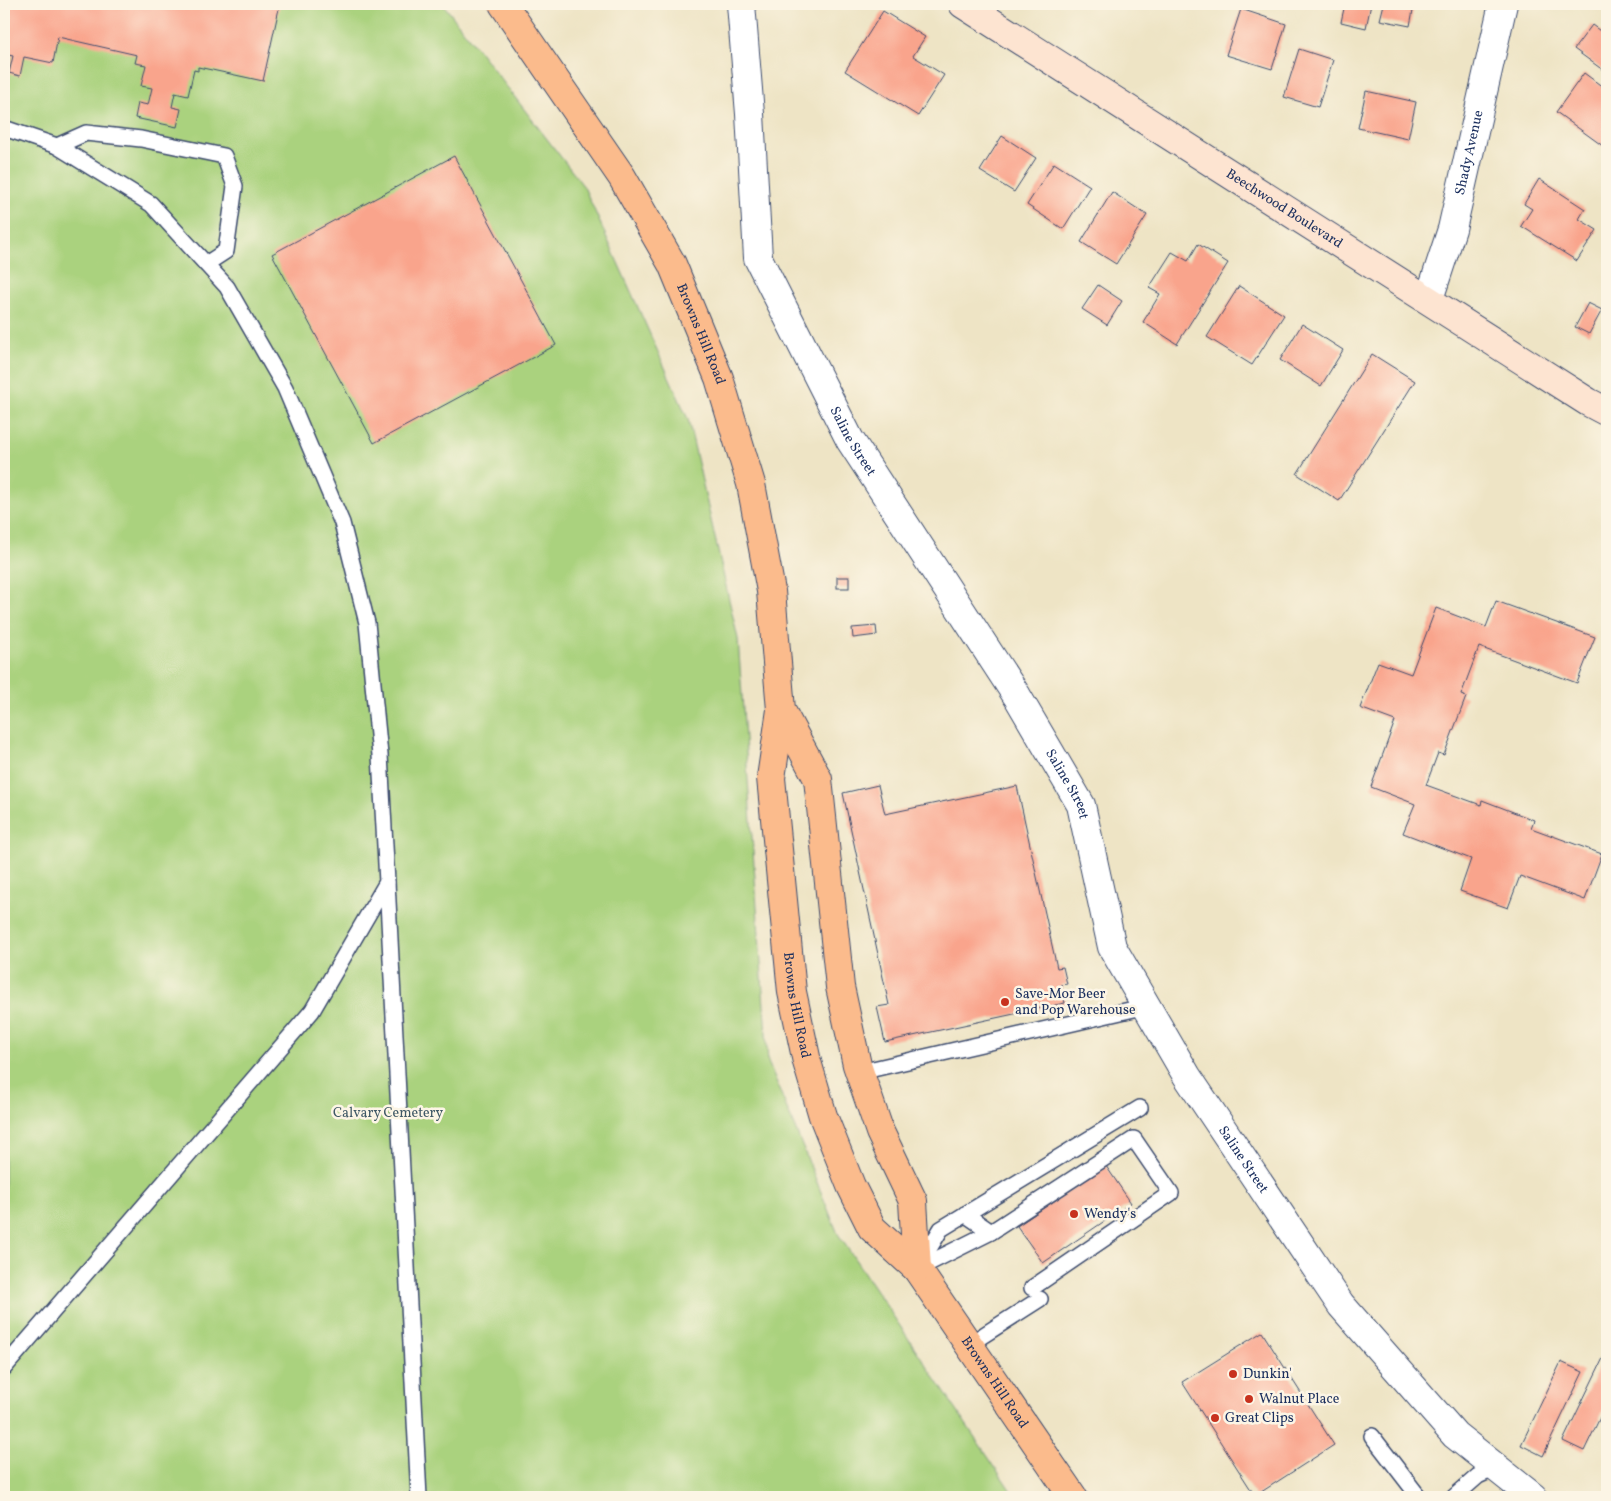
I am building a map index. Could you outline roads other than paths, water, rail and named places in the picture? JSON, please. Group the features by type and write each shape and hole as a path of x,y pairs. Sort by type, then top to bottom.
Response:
{"main road":[{"name":"Browns Hill Road","path":"503,4 562,87 632,194 672,264 719,378 751,484 771,591 782,710 771,778 792,992 807,1062 850,1186 872,1228 917,1269 1073,1497"},
{"name":"Browns Hill Road","path":"782,710 818,779 840,987 860,1072 880,1132 913,1201 917,1269"}],"street":[{"name":"Saline Street","path":"740,4 750,114 758,258 850,440 1017,696 1081,805 1112,947 1187,1076 1341,1305 1455,1435 1532,1497"},
{"name":"Beechwood Boulevard","path":"963,4 1607,412"},
{"name":"Shady Avenue","path":"1429,299 1452,229 1503,4"}],"lane":[{"path":"4,128 57,146 151,204 227,287 284,388 342,523 367,623 380,754 419,1497"},
{"path":"57,146 86,133 141,139 224,156 235,186 226,250 206,264"},
{"path":"4,1368 312,1011 387,882"},
{"path":"860,1072 1146,1006"},
{"path":"917,1269 940,1229 1140,1108"},
{"path":"917,1269 991,1232 1134,1139 1171,1192 968,1345"},
{"path":"965,1214 991,1232"},
{"path":"1372,1436 1419,1497"},
{"path":"1454,1497 1478,1476 1496,1468"}],"place":[{"name":"Save-Mor Beer and Pop Warehouse","path":"1005,1002"},
{"name":"Wendy's","path":"1074,1214"},
{"name":"Dunkin'","path":"1233,1374"},
{"name":"Walnut Place","path":"1249,1399"},
{"name":"Great Clips","path":"1215,1418"}],"park label":[{"name":"Calvary Cemetery","path":"388,1113"}]}
